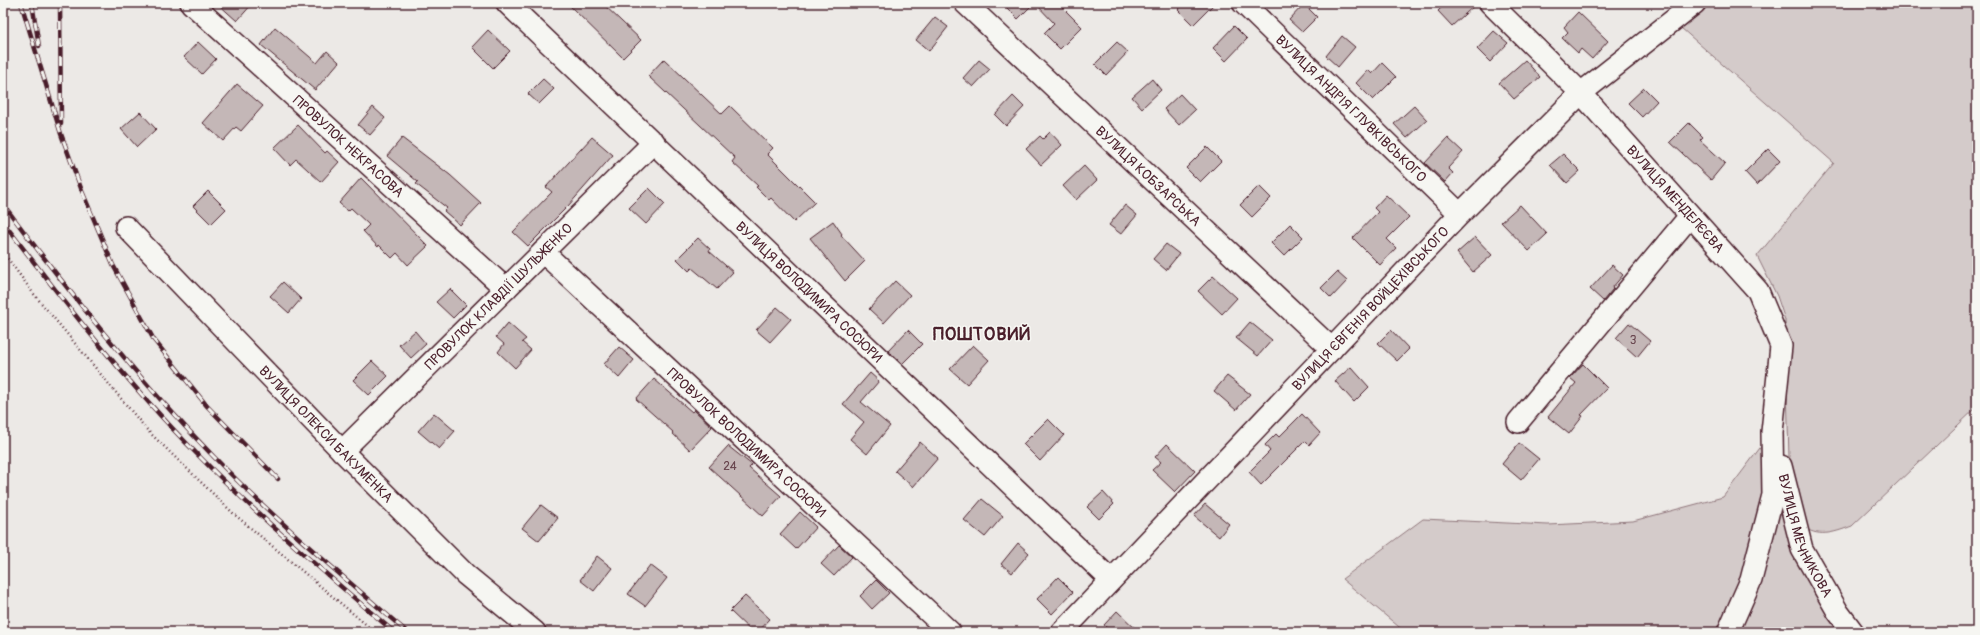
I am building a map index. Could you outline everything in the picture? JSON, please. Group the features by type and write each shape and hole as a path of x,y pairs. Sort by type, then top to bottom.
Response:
{"street":[{"name":"ПРОВУЛОК НЕКРАСОВА","path":"191,3 506,289"},
{"name":"ВУЛИЦЯ ВОЛОДИМИРА СОСЮРИ","path":"507,3 1111,580"},
{"name":"ВУЛИЦЯ КОБЗАРСЬКА","path":"965,3 1332,349"},
{"name":"ВУЛИЦЯ АНДРІЯ ГЛУВКІВСЬКОГО","path":"1243,3 1460,214"},
{"name":"ВУЛИЦЯ МЕНДЕЛЄЄВА","path":"1490,3 1581,93 1758,291 1781,346 1772,432"},
{"name":"ВУЛИЦЯ ЄВГЕНІЯ ВОЙЦЕХІВСЬКОГО","path":"1062,632 1460,214 1581,93 1695,3"},
{"name":"ПРОВУЛОК КЛАВДІЇ ШУЛЬЖЕНКО","path":"342,451 654,142"},
{"path":"1518,422 1690,216"},
{"name":"ВУЛИЦЯ ОЛЕКСИ БАКУМЕНКА","path":"126,228 342,451 466,575 536,632"},
{"name":"ПРОВУЛОК ВОЛОДИМИРА СОСЮРИ","path":"543,252 950,632"},
{"path":"1728,632 1751,580 1773,495 1772,432"},
{"name":"ВУЛИЦЯ МЕЧНИКОВА","path":"1772,432 1802,549 1838,612 1853,632"}],"path":[{"path":"3,252 33,293 148,431 234,514 375,632"}],"shaded area":[{"path":"1695,3 1977,3 1977,407 1852,526 1834,532 1816,533 1805,528 1795,494 1789,458 1785,320 1777,296 1757,256 1834,163 1672,20"},
{"path":"1772,432 1802,549 1853,632 1405,632 1342,579 1423,519 1548,525 1633,521 1723,497"}],"building":[{"path":"217,3 253,3 237,21"},
{"path":"567,3 602,3 641,40 623,58"},
{"path":"1002,3 1034,3 1018,19"},
{"path":"1035,3 1058,3 1082,27 1060,49 1044,33 1054,23"},
{"path":"1185,3 1215,3 1193,25 1178,10"},
{"path":"1446,3 1477,3 1452,26 1438,11"},
{"path":"1304,4 1317,17 1302,32 1289,20"},
{"path":"1578,12 1608,41 1592,59 1581,49 1578,53 1562,38 1568,32 1564,27"},
{"path":"935,17 948,27 929,51 916,40"},
{"path":"1234,26 1247,39 1226,61 1213,48"},
{"path":"275,27 317,63 327,51 339,62 315,90 261,45"},
{"path":"488,30 510,51 493,68 472,47"},
{"path":"1494,31 1508,43 1490,62 1477,49"},
{"path":"1342,36 1355,47 1338,67 1326,56"},
{"path":"198,42 216,59 202,74 184,57"},
{"path":"1117,42 1128,52 1106,75 1095,64"},
{"path":"664,59 722,114 730,106 773,148 767,154 815,202 794,222 771,198 769,200 756,187 758,186 732,162 735,158 648,76"},
{"path":"979,60 990,69 973,87 963,78"},
{"path":"1525,60 1540,77 1514,99 1499,83"},
{"path":"1382,63 1396,77 1373,100 1356,83 1368,70 1372,74"},
{"path":"543,79 554,89 539,104 528,94"},
{"path":"1152,79 1161,90 1142,108 1132,97"},
{"path":"237,84 263,106 241,131 236,127 223,141 203,123"},
{"path":"1644,88 1657,101 1642,117 1628,103"},
{"path":"1180,94 1195,110 1179,125 1164,109"},
{"path":"1013,96 1024,107 1006,126 995,115"},
{"path":"1414,106 1427,120 1407,138 1394,124"},
{"path":"373,107 385,118 370,135 358,125"},
{"path":"140,112 156,129 137,147 121,129"},
{"path":"1689,123 1703,137 1700,140 1725,163 1711,180 1670,142"},
{"path":"298,125 325,153 327,151 339,162 321,182 296,159 290,165 274,148"},
{"path":"1050,132 1062,145 1041,165 1026,149 1040,136 1043,139"},
{"path":"592,137 613,155 568,206 528,246 513,232 552,192 546,187"},
{"path":"402,138 450,175 481,203 460,225 444,211 447,208 416,184 418,182 387,156"},
{"path":"1448,138 1463,152 1448,168 1453,173 1445,182 1425,163"},
{"path":"1207,147 1221,161 1200,182 1186,168"},
{"path":"1768,149 1780,161 1757,185 1745,172"},
{"path":"1563,154 1580,171 1567,183 1550,165"},
{"path":"1084,166 1097,180 1076,200 1063,186"},
{"path":"361,178 428,246 408,265 397,253 392,258 379,245 378,247 363,231 369,225 351,208 348,211 339,203"},
{"path":"1259,186 1271,198 1252,217 1240,205"},
{"path":"649,188 665,204 646,224 629,208"},
{"path":"208,191 226,209 211,224 193,206"},
{"path":"1386,195 1409,217 1387,239 1396,248 1380,265 1353,238 1378,212 1374,208"},
{"path":"1125,205 1137,215 1121,234 1109,225"},
{"path":"1520,205 1547,234 1529,251 1501,222"},
{"path":"833,221 842,234 841,235 865,261 845,281 810,238"},
{"path":"1290,224 1303,237 1284,256 1271,243"},
{"path":"1475,237 1492,255 1473,272 1457,253"},
{"path":"698,238 710,249 709,251 733,272 717,289 692,268 689,271 677,259"},
{"path":"1166,244 1179,254 1166,270 1153,259"},
{"path":"1612,265 1623,275 1603,301 1590,289"},
{"path":"1337,272 1347,281 1331,298 1321,288"},
{"path":"1213,276 1237,298 1222,314 1198,291"},
{"path":"895,281 910,295 884,323 869,309"},
{"path":"283,282 301,299 289,313 270,296"},
{"path":"450,289 466,305 453,318 436,302"},
{"path":"777,307 791,319 770,342 756,330"},
{"path":"1250,322 1272,340 1258,356 1236,338"},
{"path":"508,323 526,339 522,342 531,350 515,368 498,352 504,344 496,337"},
{"path":"1629,323 1650,341 1637,357 1616,338"},
{"path":"908,330 922,344 902,364 888,351"},
{"path":"1391,330 1409,349 1397,361 1378,343"},
{"path":"415,331 426,344 411,358 399,345"},
{"path":"973,345 989,360 967,384 950,369"},
{"path":"619,347 634,360 619,378 604,364"},
{"path":"372,361 388,376 369,395 353,380"},
{"path":"1583,364 1607,388 1581,415 1583,416 1569,434 1548,417 1576,383 1570,378"},
{"path":"1351,367 1369,387 1354,402 1335,381"},
{"path":"870,373 879,381 861,402 890,426 867,454 850,439 864,422 843,404"},
{"path":"1227,376 1250,394 1236,410 1214,391"},
{"path":"654,379 692,412 694,410 712,427 690,450 672,433 673,432 636,399"},
{"path":"434,413 455,431 439,449 418,431"},
{"path":"1302,414 1320,433 1309,445 1305,441 1261,485 1249,472 1270,451 1265,445 1276,434 1279,437"},
{"path":"1048,419 1064,435 1040,461 1023,444"},
{"path":"920,442 938,458 913,487 895,471"},
{"path":"1519,443 1539,459 1521,480 1502,464"},
{"path":"1167,444 1195,471 1175,492 1152,470 1161,462 1155,457"},
{"path":"728,446 752,465 749,468 781,496 763,516 709,467"},
{"path":"1103,492 1114,504 1099,519 1087,507"},
{"path":"982,499 1003,516 985,537 964,520"},
{"path":"1205,504 1229,524 1219,537 1194,516"},
{"path":"541,505 558,518 539,541 522,528"},
{"path":"800,512 816,527 796,549 780,534"},
{"path":"1018,543 1029,553 1012,573 1001,564"},
{"path":"839,545 852,557 834,576 821,564"},
{"path":"597,556 612,568 594,591 580,580"},
{"path":"650,565 667,578 645,606 628,594"},
{"path":"1058,577 1073,592 1052,614 1037,599"},
{"path":"876,580 889,593 872,609 860,596"},
{"path":"745,596 770,619 758,632 752,632 730,611"},
{"path":"1117,611 1139,632 1111,632 1104,625"}],"railway":[{"path":"21,3 61,134 82,191 113,265 154,340 207,406 278,479"},
{"path":"32,3 39,46"},
{"path":"60,3 61,124"},
{"path":"3,204 104,334 158,397 214,457 284,525 407,632"},
{"path":"3,222 96,341 171,427 220,477 269,523 394,632"}],"district":[{"name":"ПОШТОВИЙ","path":"982,334"}]}
